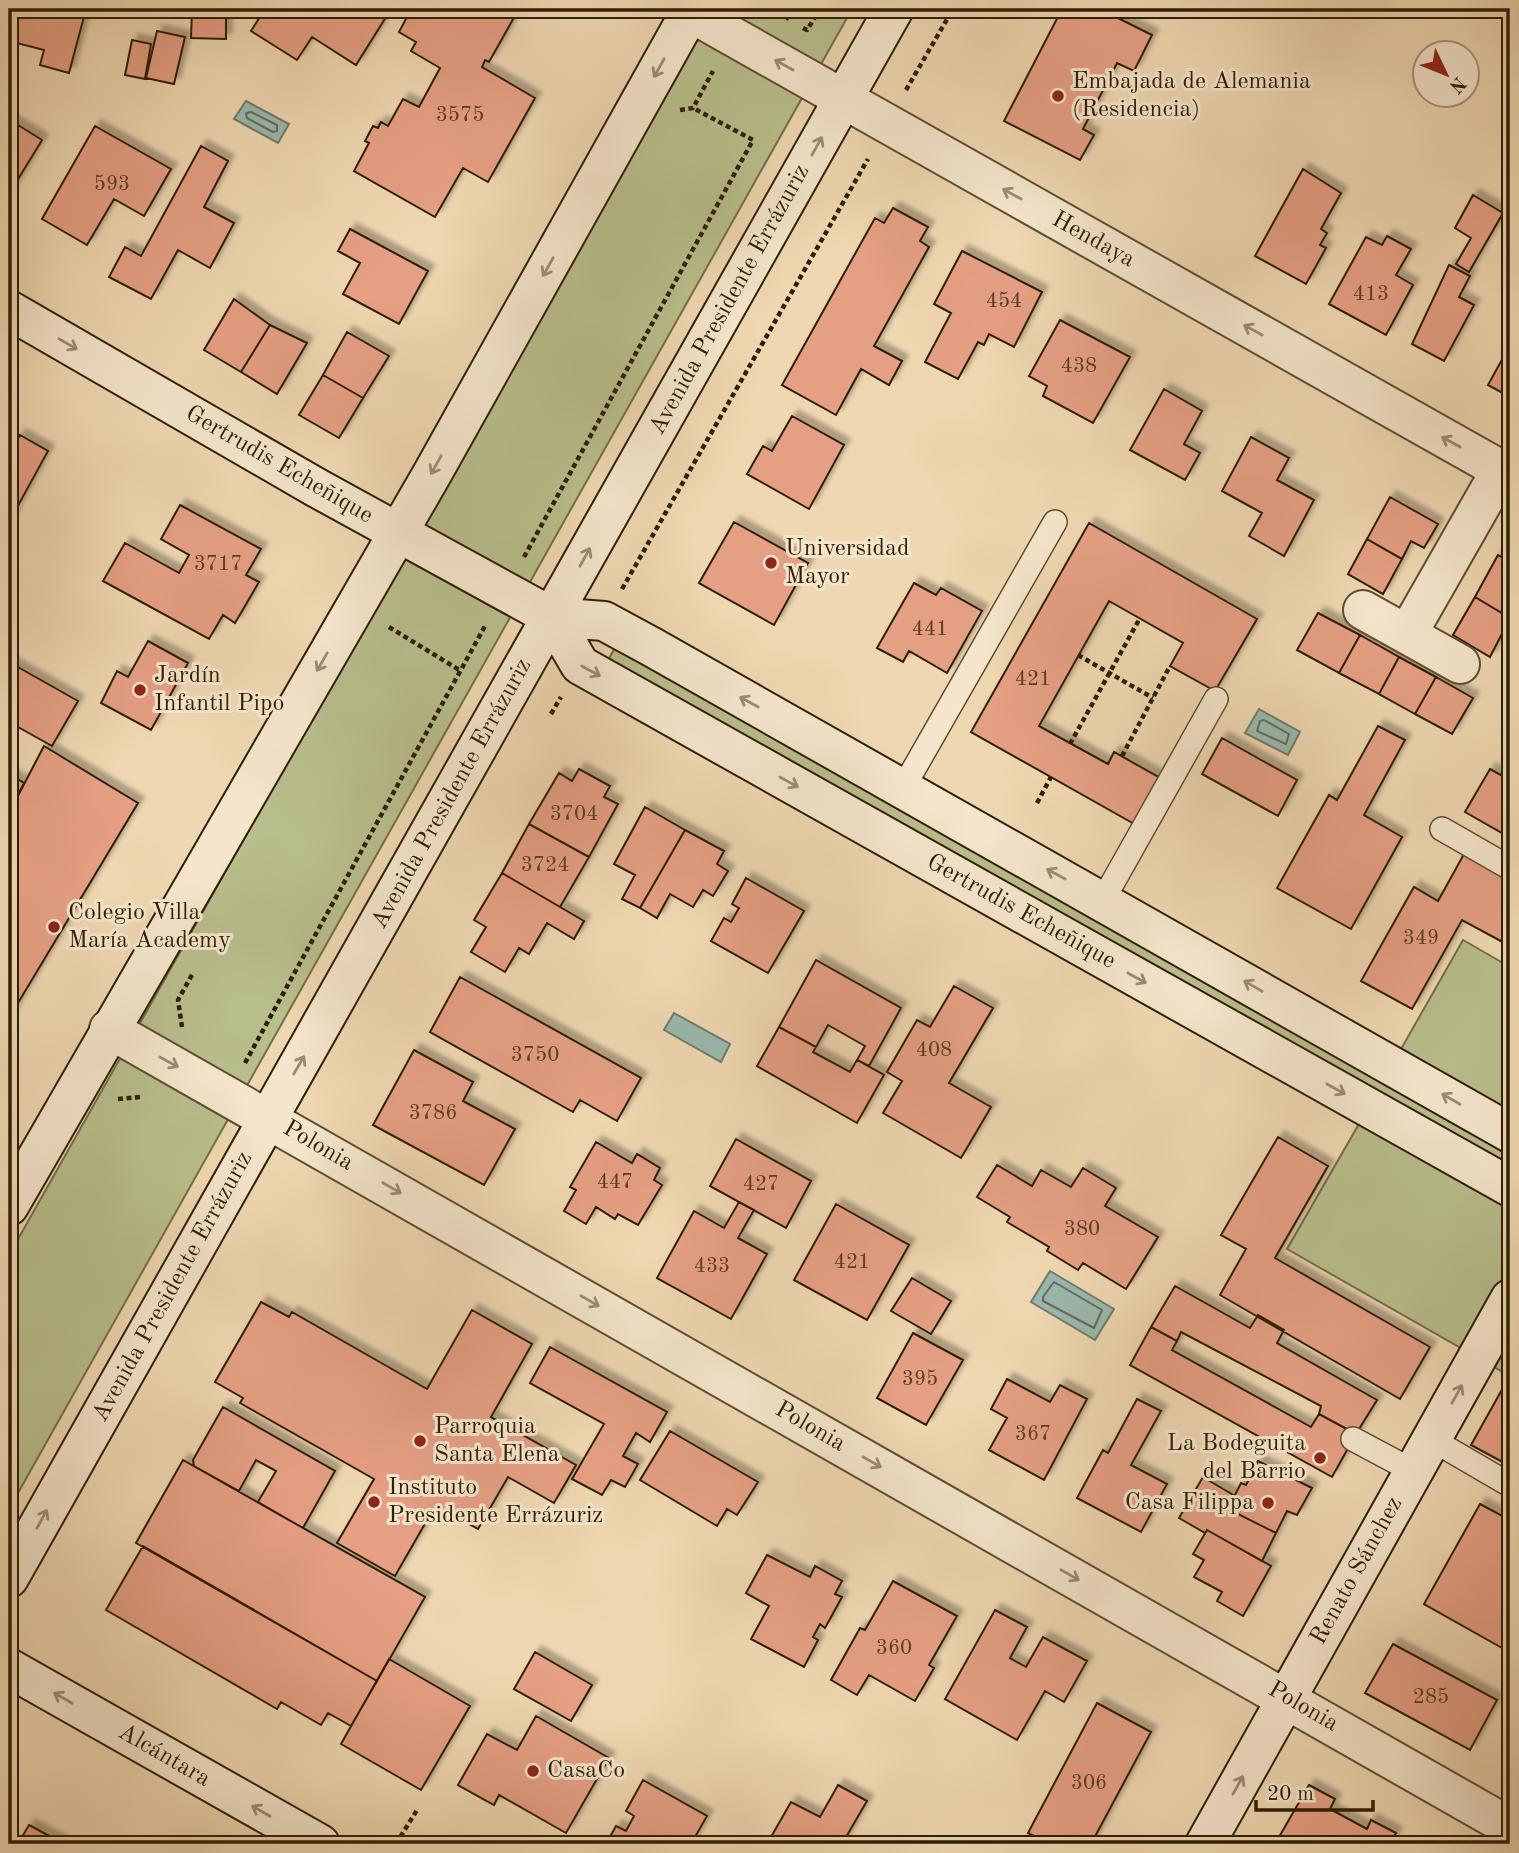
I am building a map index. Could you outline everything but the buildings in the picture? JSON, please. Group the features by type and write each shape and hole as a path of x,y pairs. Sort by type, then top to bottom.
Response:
{"street":[{"name":"Avenida Presidente Errázuriz","path":"9,1578 894,9"},
{"name":"Hendaya","path":"689,10 887,125 1506,473 1408,633"},
{"path":"9,1206 398,532 689,10"},
{"name":"Gertrudis Echeñique","path":"9,310 552,617 604,621 1103,900 1510,1133"},
{"path":"1363,610 1460,664"},
{"path":"552,617 580,665"},
{"name":"Gertrudis Echeñique","path":"580,665 1510,1187"},
{"name":"Polonia","path":"109,1029 1510,1827"},
{"name":"Renato Sánchez","path":"1205,1844 1510,1299"},
{"name":"Alcántara","path":"9,1668 320,1844"}],"lane":[{"path":"903,788 1055,522"},
{"path":"1103,900 1216,699"},
{"path":"1442,828 1510,868"},
{"path":"1353,1439 1413,1471"},
{"path":"1432,1439 1510,1485"}],"path":[{"path":"772,9 807,30 820,9"},
{"path":"604,621 953,9"},
{"path":"227,1095 753,140 693,107"},
{"path":"1070,744 1140,618"},
{"path":"383,624 461,671"},
{"path":"1079,655 1153,698"},
{"path":"551,714 580,665"},
{"path":"1122,757 1170,666"},
{"path":"1037,803 1051,777"},
{"path":"396,1844 417,1810"}],"green space":[{"path":"713,9 852,9 9,1509 9,1255"},
{"path":"616,646 1384,1079 1463,940 1510,967 1510,1376 1287,1249 1375,1096 608,660"}],"water":[{"path":"246,101 289,124 278,143 234,119"},
{"path":"1259,709 1300,732 1288,755 1245,733"},
{"path":"674,1013 730,1044 721,1062 664,1030"},
{"path":"1050,1271 1114,1309 1095,1340 1031,1302"}],"place":[{"name":"Embajada de Alemania (Residencia)","path":"1058,96"},
{"name":"Universidad Mayor","path":"771,563"},
{"name":"Jardín Infantil Pipo","path":"140,690"},
{"name":"Colegio Villa María Academy","path":"54,927"},
{"name":"Parroquia Santa Elena","path":"420,1441"},
{"name":"La Bodeguita del Barrio","path":"1320,1458"},
{"name":"Instituto Presidente Errázuriz","path":"374,1502"},
{"name":"Casa Filippa","path":"1268,1503"},
{"name":"CasaCo","path":"533,1771"}]}
